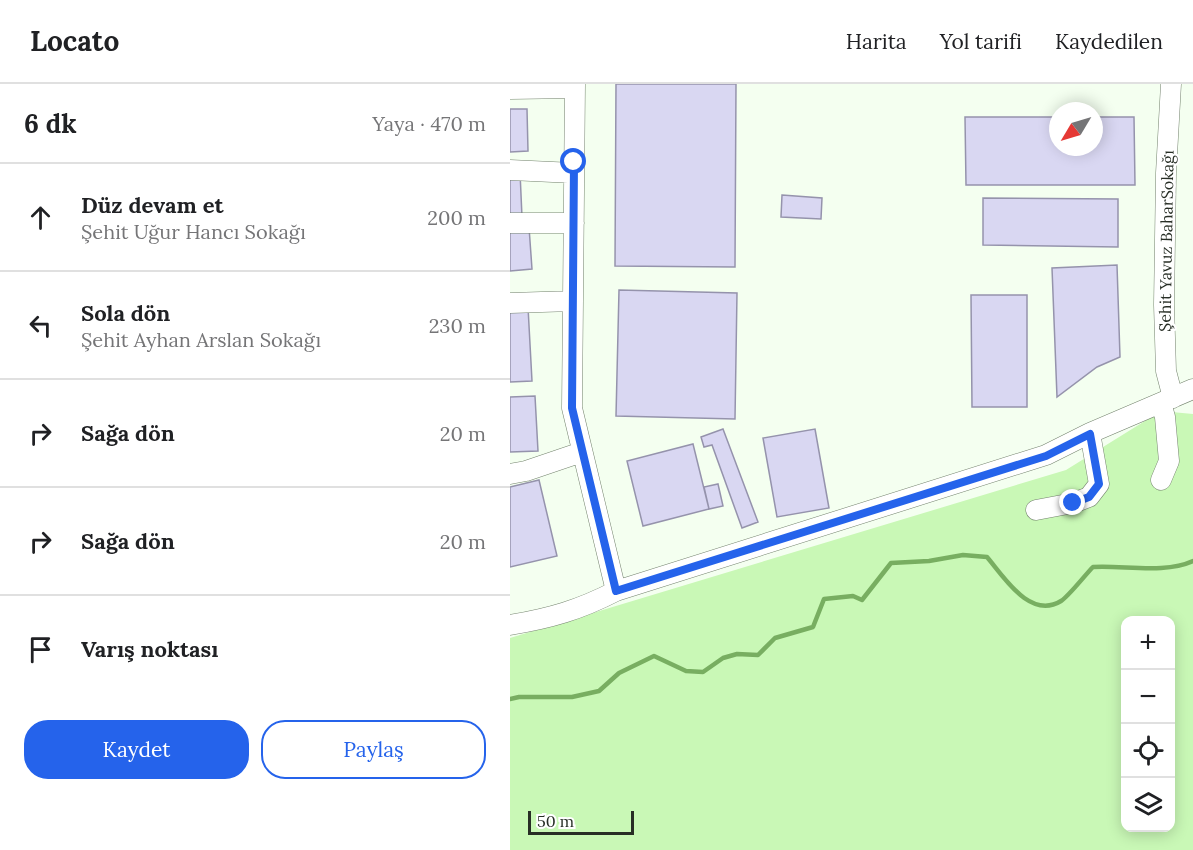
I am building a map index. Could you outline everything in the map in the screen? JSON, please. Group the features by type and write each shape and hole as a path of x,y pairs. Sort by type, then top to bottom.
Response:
{"street":[{"name":"Şehit Yavuz BaharSokağı","path":"1161,480 1169,461 1165,417 1167,401 1164,305 1166,173 1171,84"},
{"path":"523,87 575,91"},
{"path":"510,101 575,91"},
{"path":"575,91 572,408 616,591"},
{"path":"510,162 574,168"},
{"path":"510,170 574,168"},
{"path":"510,223 574,223"},
{"path":"510,303 573,302"},
{"path":"510,625 582,608 616,591 1046,456 1193,389"},
{"path":"1167,401 1188,406 1193,404"},
{"path":"1036,510 1073,503 1089,497 1099,484 1090,434"},
{"path":"510,474 526,471 582,452"}],"green space":[{"path":"1161,411 1193,414 1193,850 510,850 510,638 1066,470"}],"building":[{"path":"616,84 736,84 735,267 615,266"},
{"path":"510,109 527,109 528,151 510,152"},
{"path":"965,117 1049,117 1049,156 1103,156 1103,117 1134,117 1135,185 966,185"},
{"path":"510,172 520,172 522,217 510,217"},
{"path":"782,195 822,198 821,219 781,217"},
{"path":"983,198 1118,199 1118,247 983,245"},
{"path":"529,227 532,269 510,271 510,228"},
{"path":"1117,265 1120,357 1097,367 1057,397 1052,268"},
{"path":"619,290 737,293 735,419 616,416"},
{"path":"971,295 1027,295 1027,407 972,407"},
{"path":"528,307 532,381 510,382 510,308"},
{"path":"535,396 538,451 510,452 510,397"},
{"path":"723,429 758,522 742,528 712,445 704,447 701,437"},
{"path":"815,429 829,508 777,517 763,438"},
{"path":"693,444 709,509 643,526 627,461"},
{"path":"539,480 557,556 510,567 510,487"},
{"path":"718,484 723,506 709,509 704,487"}],"waterway":[{"path":"510,699 572,697 599,691 619,673 654,656 686,671 703,672 723,658 737,654 758,655 775,638 813,627 824,599 853,596 862,600 891,563 929,561 963,555 987,557 1010,585 1028,601 1039,605 1050,605 1061,601 1093,567 1157,568 1182,565 1193,561"}],"route":[{"path":"574,162 572,408 616,591 1046,456 1090,434 1099,484 1089,497 1073,503"}]}
